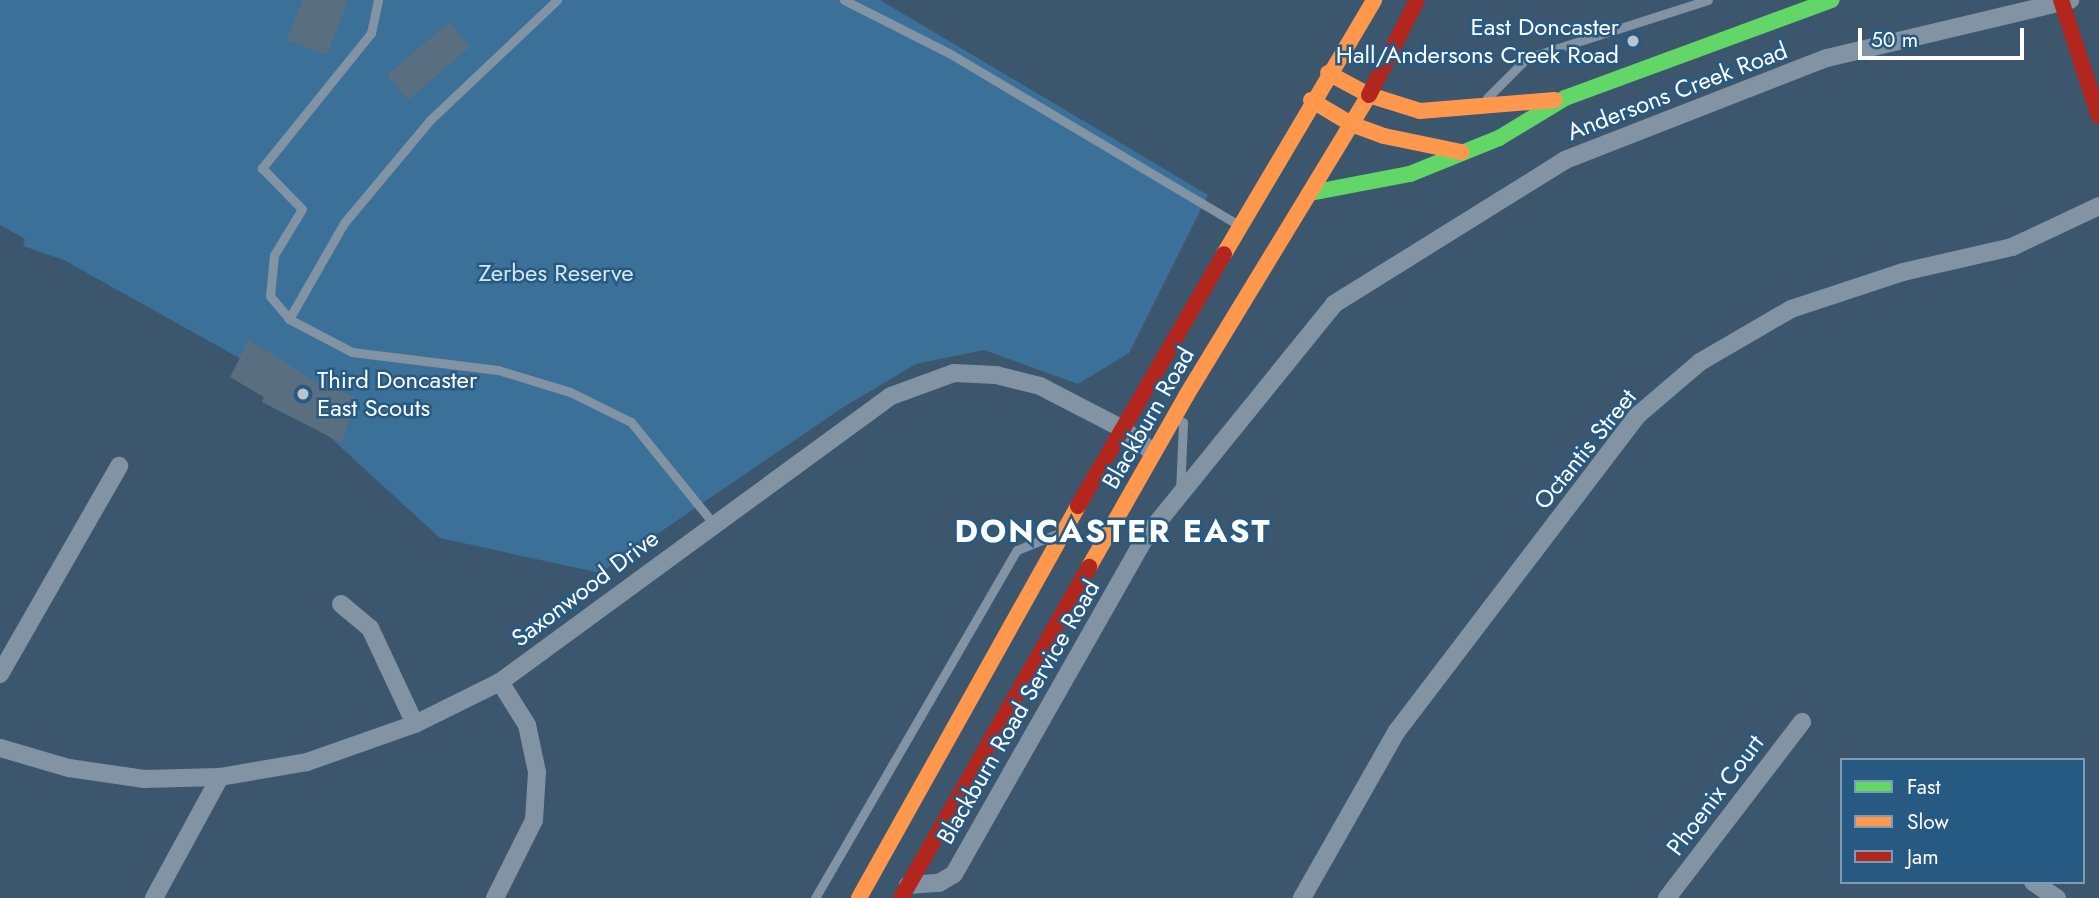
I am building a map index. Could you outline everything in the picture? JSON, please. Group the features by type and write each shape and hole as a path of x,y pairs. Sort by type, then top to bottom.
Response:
{"main road":[{"name":"Blackburn Road","path":"859,898 1121,428 1294,128 1374,0"},
{"name":"Blackburn Road","path":"905,891 1153,452 1368,95 1417,0"},
{"name":"Andersons Creek Road","path":"1310,193 1410,174 1499,138 1565,98 1832,0"},
{"path":"2064,1 2099,116"},
{"name":"Andersons Creek Road","path":"1328,73 1368,95 1420,111 1476,109 1565,98"},
{"path":"1311,100 1350,124 1461,152"}],"street":[{"name":"Andersons Creek Road","path":"1334,304 1565,160 1827,58 2064,1"},
{"name":"Octantis Street","path":"1302,898 1397,731 1638,415 1700,362 1791,309 1903,272 2012,247 2099,206"},
{"name":"Blackburn Road Service Road","path":"905,891 939,883 961,863 1144,539 1334,304"},
{"name":"Saxonwood Drive","path":"0,748 69,768 144,779 220,777 307,762 415,724 500,682 713,523 891,396 954,373 996,375 1040,386 1121,428 1153,452"},
{"path":"0,674 119,466"},
{"path":"341,604 370,628 415,724"},
{"path":"495,898 534,820 537,772 527,725 500,682"},
{"name":"Phoenix Court","path":"1667,898 1802,722"},
{"path":"154,898 220,777"},
{"path":"2036,884 2057,898"}],"lane":[{"path":"378,0 371,33 262,168 302,209 274,256 270,296 289,319 352,352 498,370 570,392 631,422 713,523"},
{"path":"289,319 344,223 430,120 557,0"},
{"path":"844,0 948,53 1239,225"},
{"path":"1476,109 1527,58 1708,0"},
{"path":"1180,493 1186,396"},
{"path":"815,898 1017,550 1064,532"}],"green space":[{"name":"Zerbes Reserve","path":"0,0 880,0 1208,195 1129,353 1078,384 984,350 916,364 845,406 600,573 440,538 250,364 64,260 23,246 25,239 0,225"}],"building":[{"path":"303,0 348,0 327,55 287,40"},
{"path":"449,22 470,47 408,100 387,75"},
{"name":"Third Doncaster East Scouts","path":"249,340 330,391 333,386 356,399 342,443 262,402 264,397 230,377"}],"traffic: fast":[{"path":"1310,193 1410,174 1499,138 1565,98 1832,0"}],"traffic: slow":[{"path":"1224,254 1374,0"},
{"path":"1328,73 1369,95 1420,111 1555,100"},
{"path":"1089,567 1186,396 1369,95"},
{"path":"1311,100 1351,124 1384,136 1461,152"},
{"path":"859,898 1078,506"}],"traffic: jam":[{"path":"1369,95 1417,0"},
{"path":"2061,0 2099,116"},
{"path":"1078,506 1224,254"},
{"path":"901,898 1089,567"}],"place":[{"name":"East Doncaster Hall/Andersons Creek Road","path":"1633,41"},
{"name":"Third Doncaster East Scouts","path":"303,394"}],"district":[{"name":"DONCASTER EAST","path":"1113,531"}]}
